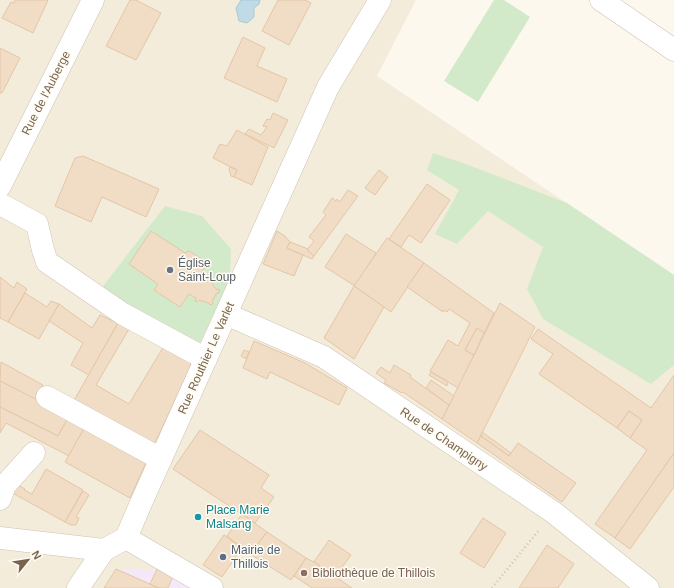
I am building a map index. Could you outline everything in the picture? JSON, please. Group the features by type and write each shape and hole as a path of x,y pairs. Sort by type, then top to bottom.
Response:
{"street":[{"name":"Rue de l'Auberge","path":"0,186 93,0"},
{"name":"Rue Routhier Le Varlet","path":"126,538 328,87 380,0"},
{"path":"601,0 674,50"},
{"path":"0,204 37,224 42,250 47,262 123,314 206,359"},
{"name":"Rue de Champigny","path":"226,314 324,357 554,512 648,588"},
{"path":"48,397 161,459"},
{"path":"0,499 5,485 34,453"},
{"path":"1,532 104,550"},
{"path":"78,588 104,550 126,538 212,588"}],"path":[{"path":"492,588 554,512"}],"shaded area":[{"path":"0,0 416,0 377,76 674,275 674,588 0,588"},
{"path":"116,569 157,569 191,588 104,588"}],"green space":[{"path":"494,0 504,0 530,17 478,102 444,81"},
{"path":"433,153 466,164 567,203 674,275 674,365 651,384 543,319 527,289 543,247 488,211 457,244 435,234 459,190 427,170"},
{"path":"165,206 202,216 231,249 230,280 197,349 97,294"}],"water":[{"path":"241,0 260,0 259,4 254,8 254,17 247,23 239,21 236,8"}],"building":[{"path":"15,0 48,0 33,33 2,18 11,2 14,3"},
{"path":"130,0 136,0 161,13 136,60 106,46"},
{"path":"278,0 305,0 311,3 289,45 262,31"},
{"path":"243,37 265,48 257,66 287,79 277,102 224,78"},
{"path":"0,48 20,58 2,93 0,93"},
{"path":"273,113 288,120 274,148 245,134 249,129 261,135 267,127 263,126 267,119 270,120"},
{"path":"237,130 268,147 252,185 234,177 237,170 213,158 220,144 227,146"},
{"path":"83,156 159,189 146,217 102,197 91,222 55,206 75,158"},
{"path":"230,167 237,170 234,177 231,176 229,169"},
{"path":"379,170 388,177 375,195 365,188"},
{"path":"427,184 450,200 421,243 409,235 401,247 389,239"},
{"path":"348,190 358,196 314,256 307,250 314,241 309,237 326,215 323,212 332,198 336,201 337,199 340,202"},
{"name":"Église Saint-Loup","path":"151,231 185,253 189,251 208,263 200,275 207,279 208,277 211,279 210,281 217,290 219,289 220,292 217,293 212,301 213,304 210,305 209,303 199,300 197,302 195,301 196,298 189,294 180,307 154,290 158,284 129,264"},
{"path":"277,231 285,236 290,242 287,248 303,255 294,276 263,264"},
{"path":"346,234 376,253 355,286 325,267"},
{"path":"387,238 424,263 391,312 354,286"},
{"path":"290,242 308,249 307,250 314,256 312,259 287,248"},
{"path":"424,263 494,313 484,333 477,328 465,350 474,355 458,388 430,371 448,340 458,346 470,323 449,309 447,312 443,310 443,312 407,287"},
{"path":"0,277 14,288 17,282 27,289 8,322 0,318"},
{"path":"354,286 384,307 354,359 324,338"},
{"path":"25,293 47,307 51,301 59,304 39,339 8,322"},
{"path":"500,303 535,327 477,443 442,419"},
{"path":"59,304 92,328 100,315 118,323 89,375 71,365 83,343 49,321"},
{"path":"118,323 129,329 96,385 129,404 164,346 188,357 191,366 155,443 147,445 72,404"},
{"path":"477,328 484,333 474,355 465,350"},
{"path":"538,329 651,408 674,375 674,453 615,538 595,524 647,450 630,438 642,420 629,411 617,428 539,374 553,354 531,339"},
{"path":"254,341 305,363 347,388 339,405 270,372 267,379 243,368"},
{"path":"244,350 249,352 246,359 241,356"},
{"path":"1,362 43,385 36,400 0,381"},
{"path":"394,365 411,375 410,377 449,405 442,419 403,392 402,393 384,383 386,380 376,373 381,367 390,373"},
{"path":"431,372 448,382 447,386 429,375"},
{"path":"431,380 454,396 449,405 426,388"},
{"path":"0,381 69,416 58,436 0,407"},
{"path":"0,407 58,436 69,416 86,425 69,456 6,423 0,433"},
{"path":"629,411 642,420 630,438 617,428"},
{"path":"86,425 148,458 130,498 65,462"},
{"path":"200,430 269,475 261,488 274,497 255,523 173,469"},
{"path":"482,432 511,453 509,456 481,436"},
{"path":"481,436 509,456 518,443 576,483 562,502 477,443"},
{"path":"674,453 674,487 630,549 615,538"},
{"path":"46,469 83,490 65,522 9,491 14,483 32,494"},
{"path":"83,491 89,495 76,517 79,518 76,525 71,525 65,522"},
{"path":"242,514 267,532 250,554 227,536"},
{"path":"483,518 506,533 484,568 460,553"},
{"path":"267,532 306,558 291,580 250,554"},
{"name":"Mairie de Thillois","path":"224,535 242,548 222,577 203,565"},
{"path":"329,540 351,555 335,577 314,562"},
{"path":"547,545 574,564 558,588 519,588"},
{"path":"306,558 352,588 312,588 294,576"},
{"path":"116,569 150,584 159,588 104,588"},
{"path":"157,569 173,576 168,588 159,588 150,584"}],"place":[{"name":"Église Saint-Loup","path":"170,270"},
{"name":"Place Marie Malsang","path":"198,517"},
{"name":"Mairie de Thillois","path":"223,557"},
{"name":"Bibliothèque de Thillois","path":"304,573"}]}
